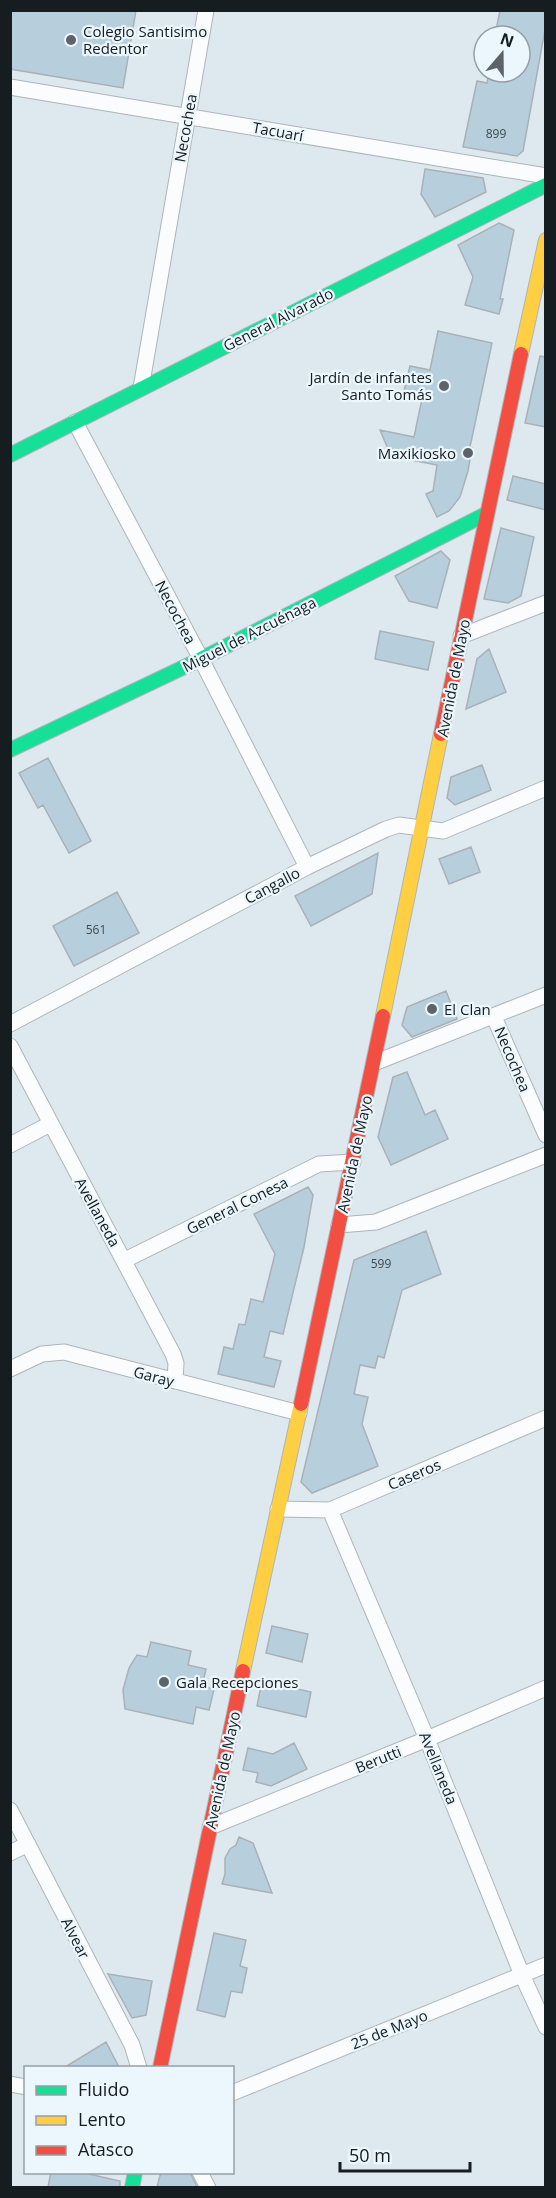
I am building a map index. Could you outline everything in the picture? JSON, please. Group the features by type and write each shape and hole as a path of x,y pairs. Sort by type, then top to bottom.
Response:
{"main road":[{"name":"General Alvarado","path":"10,455 546,185"},
{"name":"Avenida de Mayo","path":"160,2066 374,1063 486,514 546,240"},
{"name":"Miguel de Azcuénaga","path":"10,750 201,658 486,514"}],"street":[{"name":"Necochea","path":"141,388 206,10"},
{"name":"Tacuarí","path":"10,87 546,176"},
{"name":"Necochea","path":"75,422 201,658 307,867"},
{"path":"461,636 546,603"},
{"name":"Cangallo","path":"10,1024 307,867 386,829 399,825 443,831 546,788"},
{"path":"374,1063 546,995"},
{"name":"Necochea","path":"494,1017 546,1135"},
{"name":"Avellaneda","path":"10,1046 173,1353 176,1363 175,1381"},
{"path":"10,1145 50,1124"},
{"path":"339,1225 376,1222 546,1155"},
{"name":"General Conesa","path":"124,1260 319,1164 353,1162"},
{"name":"Garay","path":"10,1369 42,1354 64,1352 299,1413"},
{"name":"Caseros","path":"278,1509 330,1510 546,1418"},
{"name":"Avellaneda","path":"330,1510 427,1739 522,1975 546,2027"},
{"name":"Berutti","path":"210,1827 546,1688"},
{"name":"Alvear","path":"10,1810 132,2045 139,2066"},
{"path":"10,1853 28,1844"},
{"name":"25 de Mayo","path":"234,2092 546,1965"}],"building":[{"name":"Colegio Santisimo Redentor","path":"10,10 136,10 123,88 10,69"},
{"path":"500,10 546,10 546,24 523,151 517,156 463,147 476,84 532,84 532,24 497,24"},
{"path":"425,169 483,178 486,192 435,217 421,194"},
{"path":"499,223 514,230 499,314 465,305 473,277 458,245"},
{"path":"438,331 492,343 470,447 472,448 468,471 460,497 449,511 437,517 426,494 433,491 437,465 391,456 380,430 414,437 423,394 404,391 410,366 430,370"},
{"path":"540,356 546,357 546,427 525,423"},
{"path":"513,476 546,484 546,510 507,500"},
{"path":"501,528 534,537 521,596 508,603 484,599"},
{"path":"441,551 450,560 437,608 409,601 395,576"},
{"path":"380,631 434,642 428,670 375,659"},
{"path":"489,649 506,692 466,709 477,659"},
{"path":"48,758 91,841 69,853 43,805 38,808 19,773"},
{"path":"482,765 491,790 455,805 447,798 451,777"},
{"path":"471,847 480,872 449,884 439,859"},
{"path":"378,853 372,894 311,926 295,896"},
{"path":"117,892 139,933 74,966 53,926"},
{"path":"446,991 457,1019 412,1037 402,1025 407,1007"},
{"path":"407,1072 425,1115 435,1110 448,1139 391,1165 378,1137 393,1077"},
{"path":"308,1187 313,1195 304,1247 283,1334 270,1331 264,1357 281,1361 274,1387 218,1374 224,1347 233,1349 239,1324 245,1325 251,1299 263,1302 275,1254 254,1214"},
{"path":"426,1231 441,1274 402,1290 384,1358 378,1356 375,1368 360,1365 354,1394 368,1397 362,1424 378,1466 312,1493 301,1482 354,1260"},
{"path":"272,1626 308,1634 302,1662 266,1653"},
{"name":"Gala Recepciones","path":"151,1642 191,1651 188,1665 206,1669 202,1686 214,1689 209,1710 196,1707 193,1724 125,1709 123,1690 129,1668 137,1655 147,1657"},
{"path":"262,1681 311,1692 306,1717 257,1706"},
{"path":"294,1743 307,1769 271,1786 256,1782 258,1773 243,1770 248,1748 273,1754"},
{"path":"239,1837 253,1843 272,1893 222,1884 225,1874 225,1858 230,1849 236,1845"},
{"path":"214,1933 246,1940 240,1966 247,1968 242,1993 231,1991 225,2017 197,2010"},
{"path":"108,1974 152,1981 146,2015 132,2018"},
{"path":"106,2042 118,2066 67,2066"},
{"path":"51,2174 89,2174 120,2181 120,2187 48,2187"},
{"path":"160,2174 191,2174 197,2187 157,2187"}],"traffic: fast":[{"path":"10,455 546,185"},
{"path":"10,750 201,659 486,514"},
{"path":"132,2188 135,2174"}],"traffic: slow":[{"path":"521,354 546,240"},
{"path":"383,1016 441,734"},
{"path":"243,1671 301,1404"}],"traffic: jam":[{"path":"441,734 521,354"},
{"path":"301,1404 383,1016"},
{"path":"160,2066 243,1671"}],"place":[{"name":"Colegio Santisimo Redentor","path":"71,40"},
{"name":"Jardín de infantes Santo Tomás","path":"444,386"},
{"name":"Maxikiosko","path":"468,453"},
{"name":"El Clan","path":"432,1009"},
{"name":"Gala Recepciones","path":"164,1682"}]}
